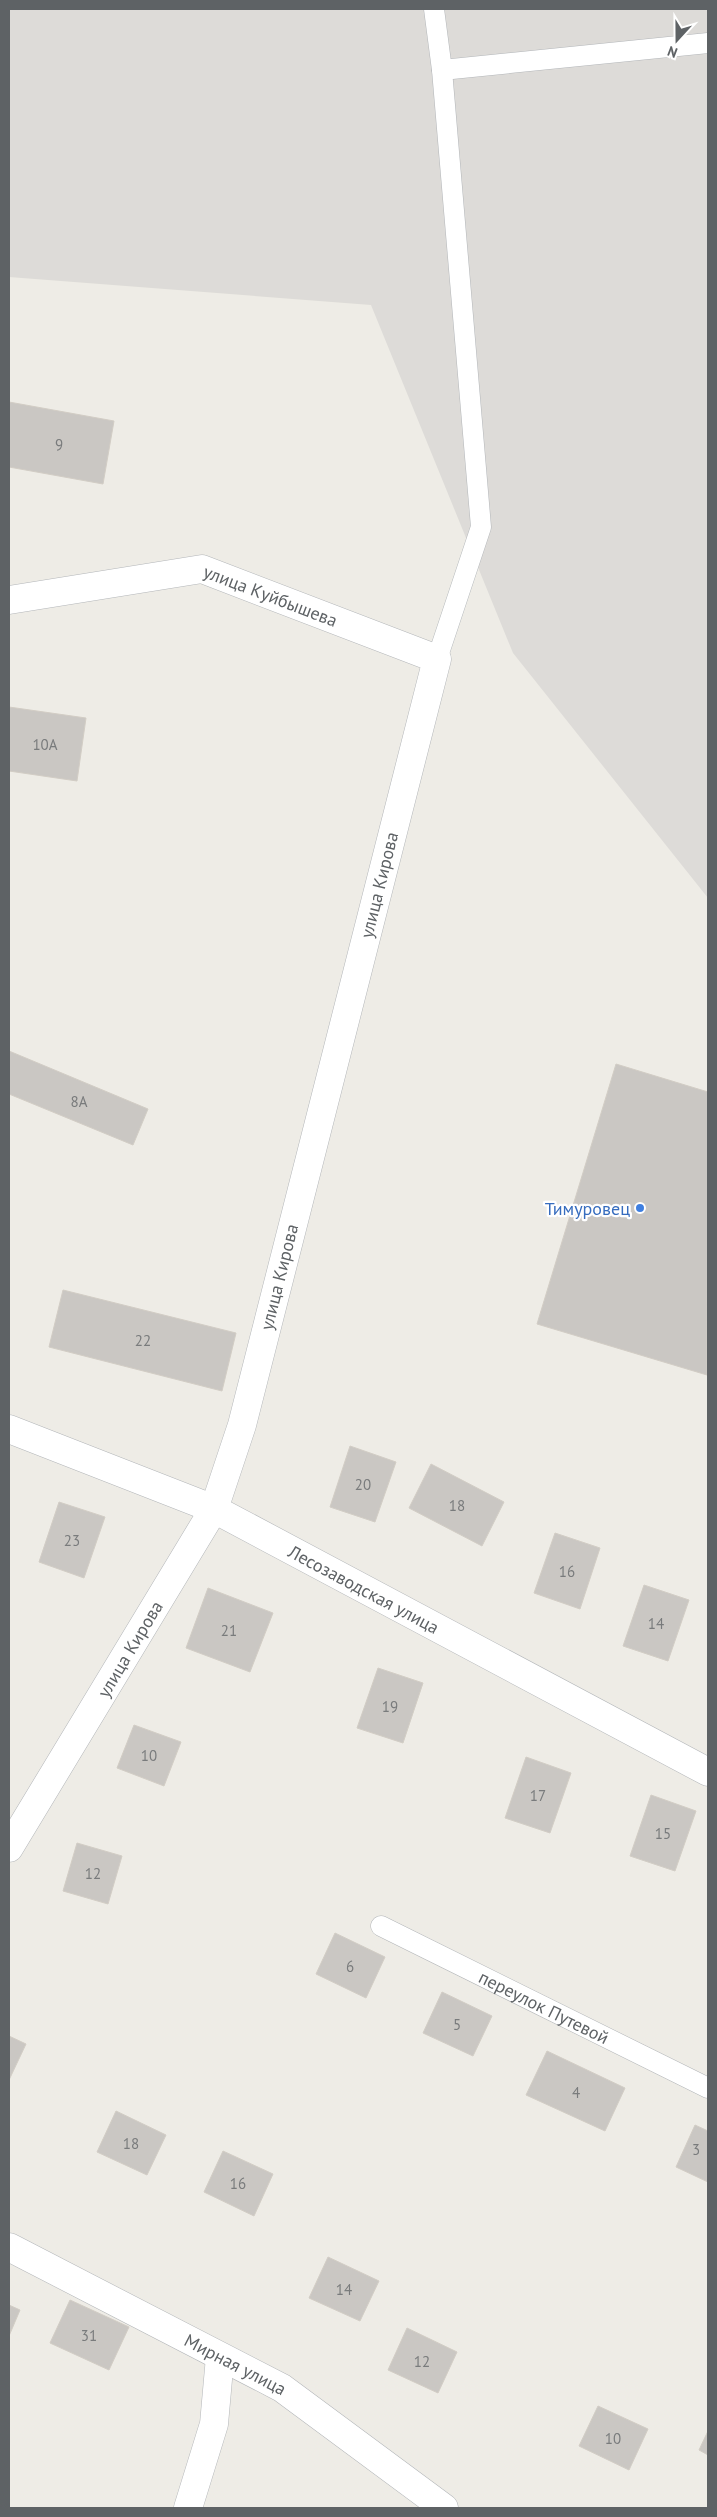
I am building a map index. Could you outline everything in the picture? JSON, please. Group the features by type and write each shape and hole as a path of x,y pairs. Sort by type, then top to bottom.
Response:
{"street":[{"name":"улица Куйбышева","path":"9,600 202,569 437,659"},
{"name":"улица Кирова","path":"9,1848 214,1510 242,1424 437,659"},
{"name":"Лесозаводская улица","path":"9,1429 214,1510 708,1772"},
{"name":"Мирная улица","path":"9,2247 282,2388 444,2508"},
{"path":"188,2508 214,2424 220,2356"}],"lane":[{"path":"434,9 442,70 481,528 437,659"},
{"path":"442,70 708,43"},
{"name":"переулок Путевой","path":"381,1926 708,2088"}],"shaded area":[{"path":"9,9 708,9 708,898 513,653 371,305 9,277"}],"building":[{"path":"9,402 114,421 103,484 9,467"},
{"path":"9,707 86,718 77,781 9,771"},
{"path":"9,1051 148,1109 133,1145 9,1094"},
{"name":"Тимуровец","path":"616,1064 708,1092 707,1375 537,1324"},
{"path":"63,1290 236,1333 222,1391 49,1347"},
{"path":"350,1446 396,1462 375,1522 330,1507"},
{"path":"431,1464 504,1502 482,1546 409,1508"},
{"path":"59,1502 105,1517 84,1578 39,1562"},
{"path":"555,1533 600,1548 580,1609 534,1593"},
{"path":"644,1585 689,1600 668,1661 623,1646"},
{"path":"208,1588 273,1613 250,1672 186,1648"},
{"path":"378,1668 423,1683 403,1743 357,1728"},
{"path":"134,1725 181,1742 164,1786 117,1768"},
{"path":"526,1757 571,1773 550,1833 505,1818"},
{"path":"651,1795 696,1811 675,1871 630,1856"},
{"path":"77,1843 122,1856 108,1904 63,1891"},
{"path":"335,1933 385,1957 366,1998 316,1974"},
{"path":"442,1992 492,2016 473,2056 423,2033"},
{"path":"9,2036 26,2044 9,2080"},
{"path":"547,2051 625,2088 605,2131 526,2095"},
{"path":"116,2111 166,2135 147,2175 97,2152"},
{"path":"695,2125 708,2131 708,2182 676,2167"},
{"path":"223,2151 273,2174 254,2216 204,2192"},
{"path":"328,2257 379,2281 360,2321 309,2298"},
{"path":"70,2300 129,2327 109,2370 50,2343"},
{"path":"9,2305 20,2310 9,2336"},
{"path":"407,2328 457,2352 438,2393 388,2370"},
{"path":"598,2406 648,2429 629,2470 579,2446"},
{"path":"708,2431 708,2455 699,2450"}],"place":[{"name":"Тимуровец","path":"640,1208"}]}
